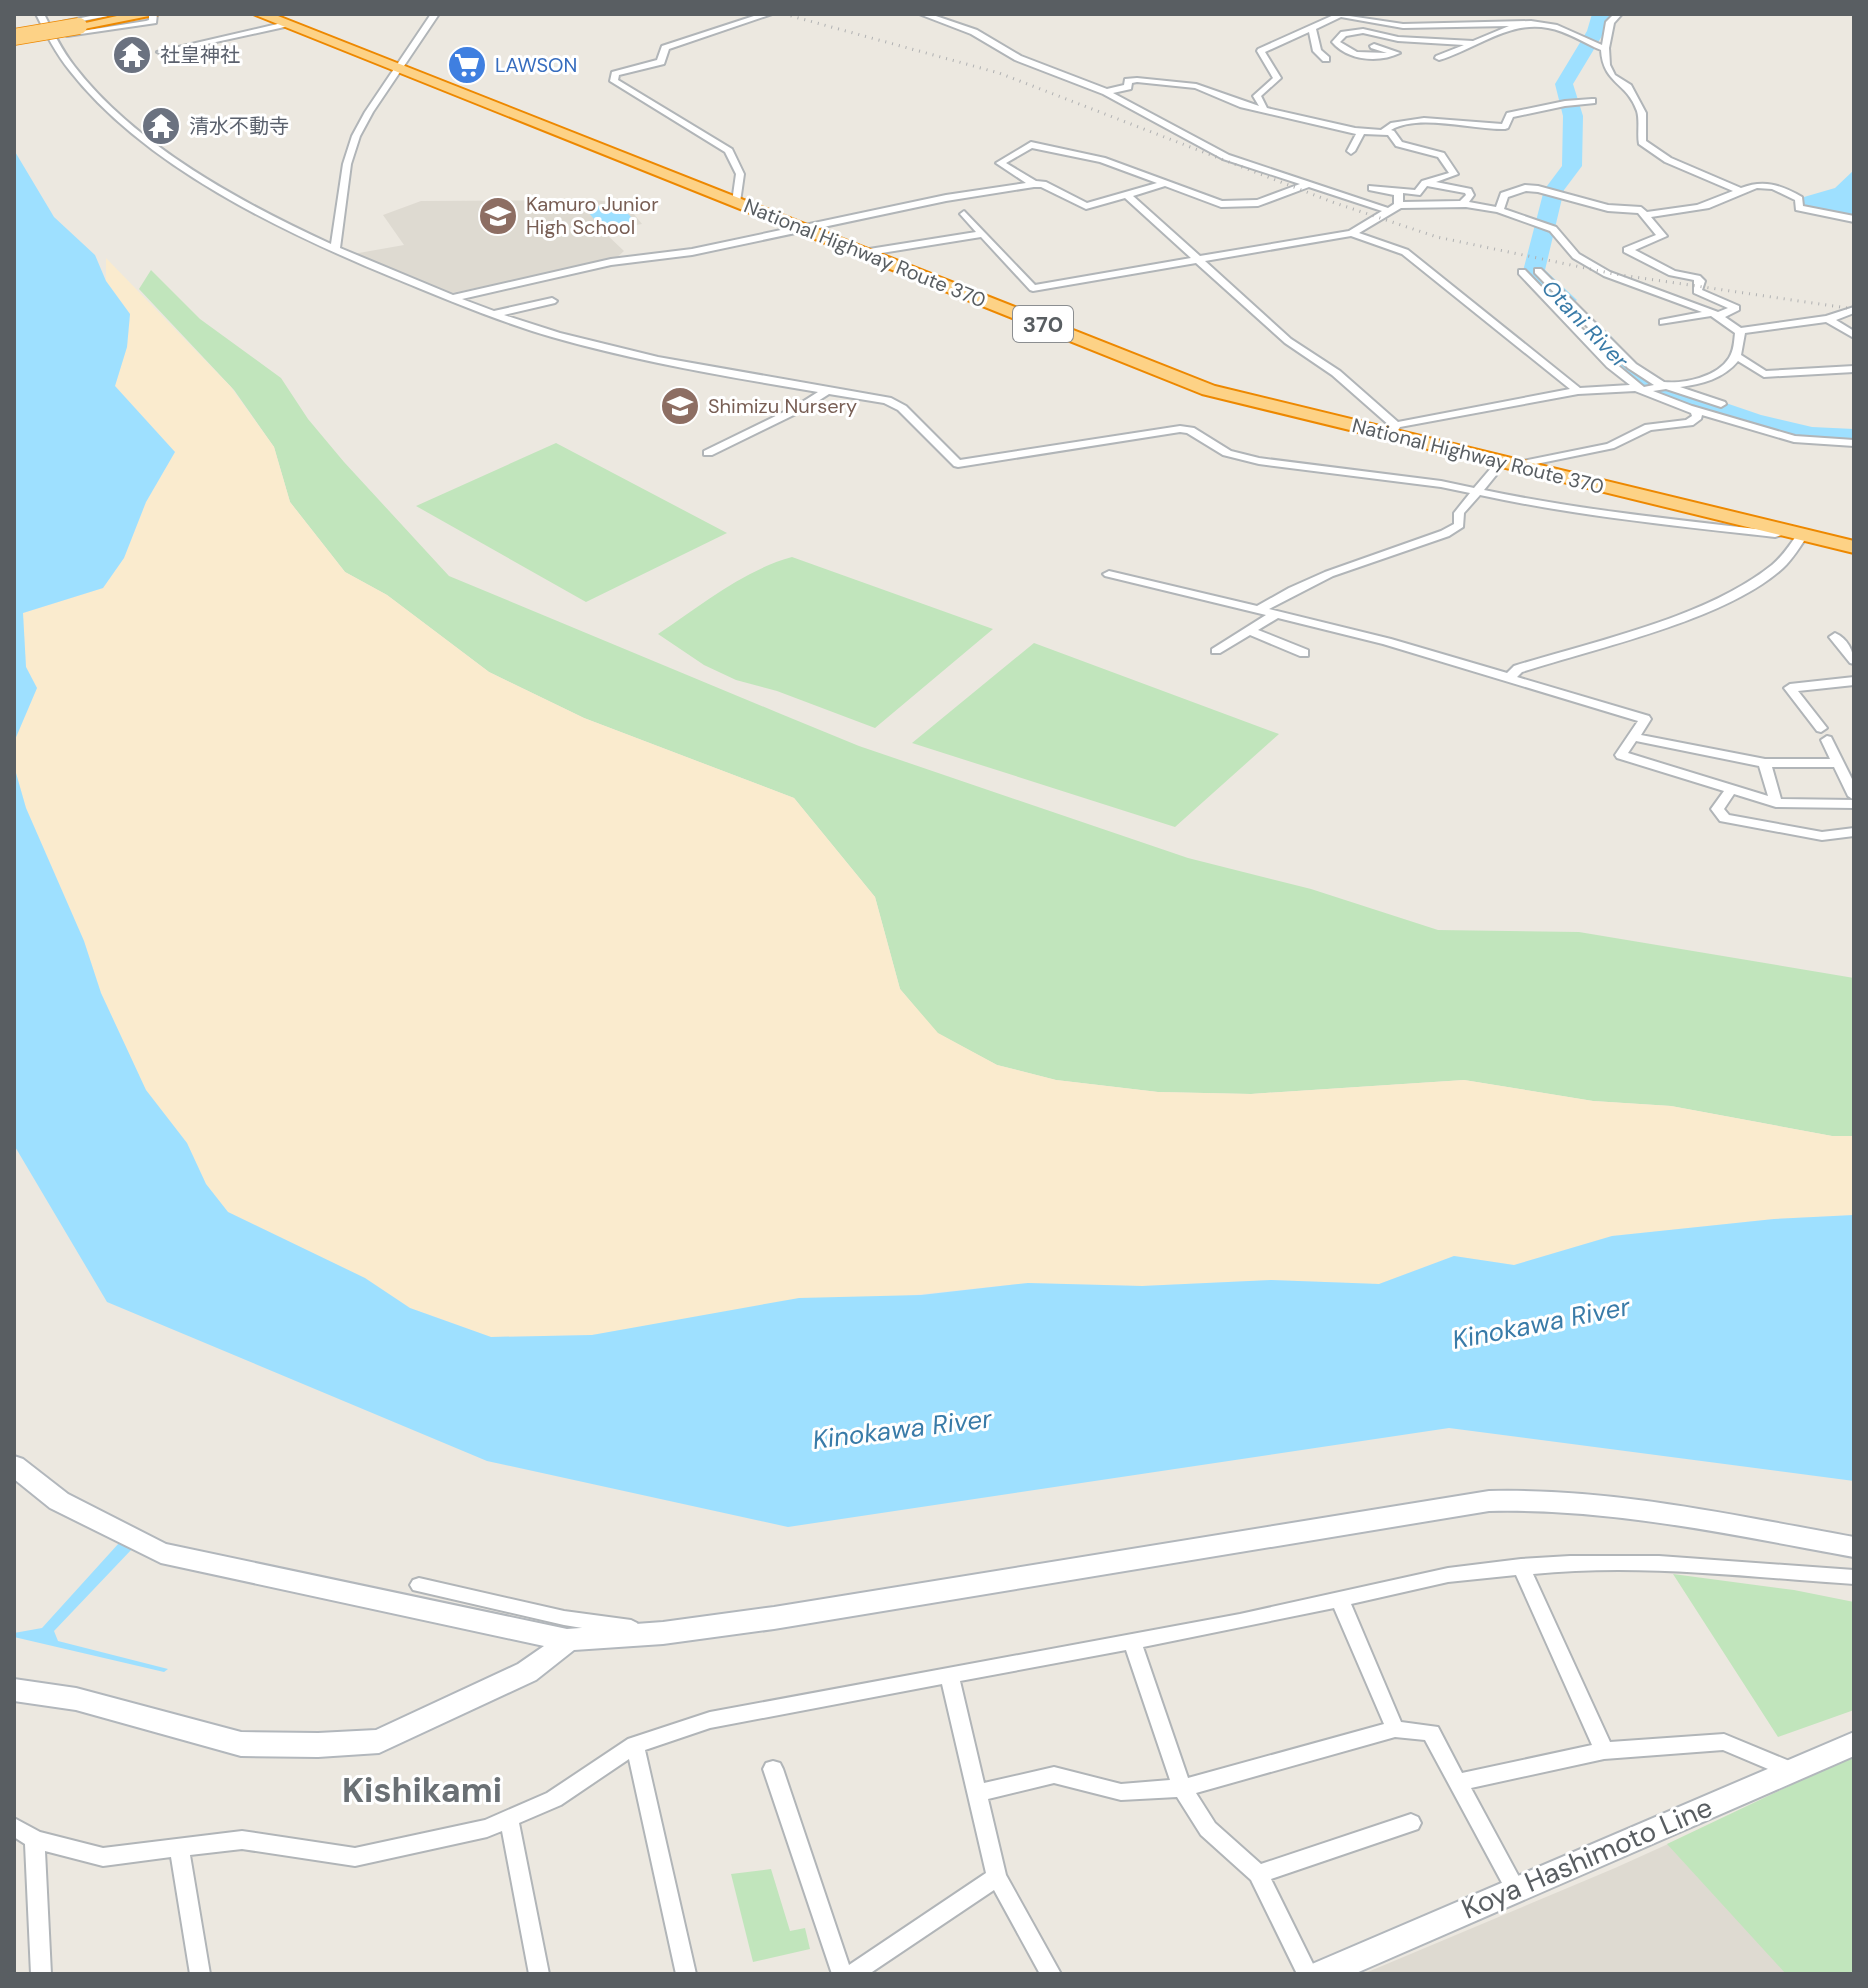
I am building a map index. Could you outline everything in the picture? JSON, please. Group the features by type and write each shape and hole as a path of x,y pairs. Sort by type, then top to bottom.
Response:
{"highway":[{"path":"14,37 153,14"},
{"name":"National Highway Route 370","path":"276,18 1209,390 1393,430 1501,463 1854,547"}],"street":[{"path":"40,14 76,75 196,176 248,208 450,299 582,343 896,403 958,464 1180,429 1190,430 1206,442 1243,458 1478,491 1619,517 1775,534 1796,533 1780,565 1759,581 1683,615 1518,669 1510,677"},
{"path":"46,26 114,14"},
{"path":"51,36 147,23 153,21 153,14"},
{"path":"335,249 347,164 356,136 435,14"},
{"path":"736,202 740,174 729,151 614,81 615,74 661,62 665,48 768,14"},
{"path":"923,14 974,32 1018,58 1106,92 1226,157 1307,185 1394,208 1463,204 1499,210 1553,229 1576,256 1607,274 1715,314 1739,331 1828,319 1854,310"},
{"path":"1618,14 1610,22 1605,49 1612,76 1623,81 1642,113 1642,142 1668,160 1738,190"},
{"path":"1264,107 1257,96 1277,78 1261,51 1313,30 1340,15 1403,26 1531,23 1557,27 1605,49"},
{"path":"161,52 276,18"},
{"path":"1332,19 1366,25 1422,42"},
{"path":"1439,58 1531,23"},
{"path":"1337,31 1366,25"},
{"path":"1313,30 1317,51 1326,59"},
{"path":"1374,46 1396,53 1356,54 1341,49 1336,42 1344,34 1363,31 1422,42 1473,43"},
{"path":"1106,92 1128,87 1128,81 1137,80 1196,86 1243,105 1264,107 1361,132 1391,133 1399,144 1435,151 1455,171 1451,178 1425,183 1417,193 1372,188"},
{"path":"1384,131 1394,124 1419,121 1505,126 1510,115 1519,112 1565,106 1581,98 1592,101"},
{"path":"1351,151 1361,132"},
{"path":"1034,184 1000,163 1024,146 1031,145 1102,160 1221,204 1243,205 1307,185"},
{"path":"1425,183 1468,191 1470,195 1463,204"},
{"path":"1646,215 1696,208 1759,183 1782,187 1799,199 1799,208 1854,219"},
{"path":"450,299 611,262 692,252 946,198 1043,184 1086,206 1164,184"},
{"path":"1499,210 1504,195 1525,188 1608,208 1630,207 1646,215 1662,236 1627,250 1672,273 1697,278 1697,291 1736,308 1663,322"},
{"path":"964,214 1033,288 1352,233 1394,208 1398,193"},
{"path":"1127,195 1288,341 1336,373 1393,430 1578,391 1694,384 1738,357 1742,348 1739,331"},
{"path":"1352,233 1405,252 1578,391"},
{"path":"863,253 983,234"},
{"path":"1538,271 1654,388 1721,404"},
{"path":"1522,272 1611,365 1693,409 1794,439 1854,443"},
{"path":"495,314 552,301"},
{"path":"1828,319 1854,335"},
{"path":"1738,357 1764,374 1854,369"},
{"path":"708,453 800,408 828,390"},
{"path":"1522,468 1527,463 1610,446 1660,423 1689,423 1697,417 1693,409"},
{"path":"1261,609 1289,590 1401,548 1438,540 1459,525 1459,513 1501,463"},
{"path":"1109,574 1278,613 1510,677 1645,719 1621,755 1776,803 1852,804 1824,734 1790,688 1854,681"},
{"path":"1216,651 1278,613"},
{"path":"1249,631 1304,653"},
{"path":"1835,637 1852,656"},
{"path":"1634,737 1765,763 1838,763"},
{"path":"1765,763 1776,803"},
{"path":"1730,791 1717,809 1725,818 1822,836 1854,832"},
{"path":"14,1466 59,1501 161,1553 567,1640 663,1633 1489,1501 1539,1498 1602,1503 1854,1547"},
{"path":"14,1827 35,1840 103,1857 242,1840 355,1857 487,1828 554,1799 635,1745 710,1720 1132,1641 1448,1575 1521,1566 1659,1563 1854,1577"},
{"path":"1521,1566 1604,1751"},
{"path":"419,1585 564,1618 663,1633"},
{"path":"1339,1598 1395,1729"},
{"path":"14,1690 76,1699 241,1744 379,1741 527,1672 550,1657 567,1640"},
{"path":"1132,1641 1182,1788 1208,1829 1258,1874 1308,1974"},
{"path":"949,1675 997,1877 1051,1974"},
{"path":"978,1793 1054,1775 1121,1792 1182,1788 1395,1729 1431,1733 1515,1888"},
{"path":"1458,1782 1604,1751 1724,1742 1792,1771"},
{"name":"Koya Hashimoto Line","path":"1322,1974 1854,1744"},
{"path":"635,1745 686,1974"},
{"path":"773,1769 842,1974"},
{"path":"509,1819 539,1974"},
{"path":"1258,1874 1411,1823"},
{"path":"35,1840 41,1974"},
{"path":"179,1848 200,1974"},
{"path":"852,1974 997,1877"}],"shaded area":[{"path":"593,200 625,203 642,224 603,231 624,251 613,261 451,293 422,286 353,254 404,245 383,215 421,201"},
{"path":"1741,1811 1854,1974 1363,1974 1615,1868"}],"green space":[{"path":"151,270 200,319 281,378 308,419 344,462 449,576 859,746 1188,858 1311,889 1438,930 1579,932 1854,978 1854,1136 1832,1136 1671,1106 1593,1101 1464,1080 1251,1094 1158,1092 1056,1080 997,1065 937,1033 900,989 875,897 794,798 584,718 489,672 387,595 345,572 290,502 274,447 234,390 139,289"},
{"path":"556,443 727,533 586,602 416,506"},
{"path":"792,557 993,629 875,728 777,691 736,680 704,665 658,634 740,580"},
{"path":"1034,643 1279,734 1175,827 912,743"},
{"path":"1673,1574 1794,1590 1854,1602 1854,1710 1778,1737"},
{"path":"1854,1755 1854,1974 1786,1974 1667,1844"},
{"path":"771,1869 790,1931 805,1928 810,1949 753,1962 731,1874"}],"sand":[{"path":"106,258 231,387 274,447 290,502 345,572 387,595 489,672 584,718 794,798 875,897 900,989 938,1033 997,1065 1056,1080 1158,1092 1251,1094 1464,1080 1593,1101 1671,1106 1832,1136 1854,1136 1854,1215 1774,1219 1612,1236 1514,1265 1454,1256 1379,1284 1271,1280 1142,1286 1028,1283 692,1318 592,1335 491,1337 410,1308 364,1278 228,1212 206,1184 187,1143 146,1091 101,993 84,941 26,808 14,766 14,742 37,688 26,667 23,613 103,588 124,558 146,502 175,452 115,386 127,347 130,314 106,281"}],"water":[{"path":"14,150 54,217 95,255 106,281 130,314 127,347 115,386 175,452 146,502 124,558 103,588 23,613 26,667 37,688 14,742"},
{"path":"1854,170 1854,219 1818,213 1799,204 1804,197 1835,188"},
{"path":"619,203 636,223 602,229 585,208"},
{"name":"Kinokawa River","path":"14,766 26,808 84,941 101,993 146,1090 187,1143 206,1184 228,1212 365,1278 410,1308 491,1337 592,1335 799,1298 921,1295 1028,1283 1142,1286 1271,1280 1379,1284 1454,1256 1514,1265 1612,1236 1774,1219 1854,1215 1854,1481 1449,1428 788,1527 487,1461 107,1302 14,1145"},
{"path":"119,1543 132,1549 54,1631 58,1641 168,1669 164,1672 14,1637 14,1633 42,1628"}],"waterway":[{"name":"Otani River","path":"1566,300 1534,271 1554,190 1572,166 1575,144 1573,116 1564,84 1596,31 1601,14"},
{"name":"Otani River","path":"1600,338 1638,378 1671,392 1754,421 1812,434 1854,436"}],"railway":[{"path":"784,14 999,73 1335,203 1437,237 1614,274 1854,309"}],"place":[{"name":"社皇神社","path":"132,55"},
{"name":"LAWSON","path":"467,65"},
{"name":"清水不動寺","path":"161,126"},
{"name":"Kamuro Junior High School","path":"498,216"},
{"name":"Shimizu Nursery","path":"680,406"}],"district":[{"name":"Kishikami","path":"422,1790"}]}
